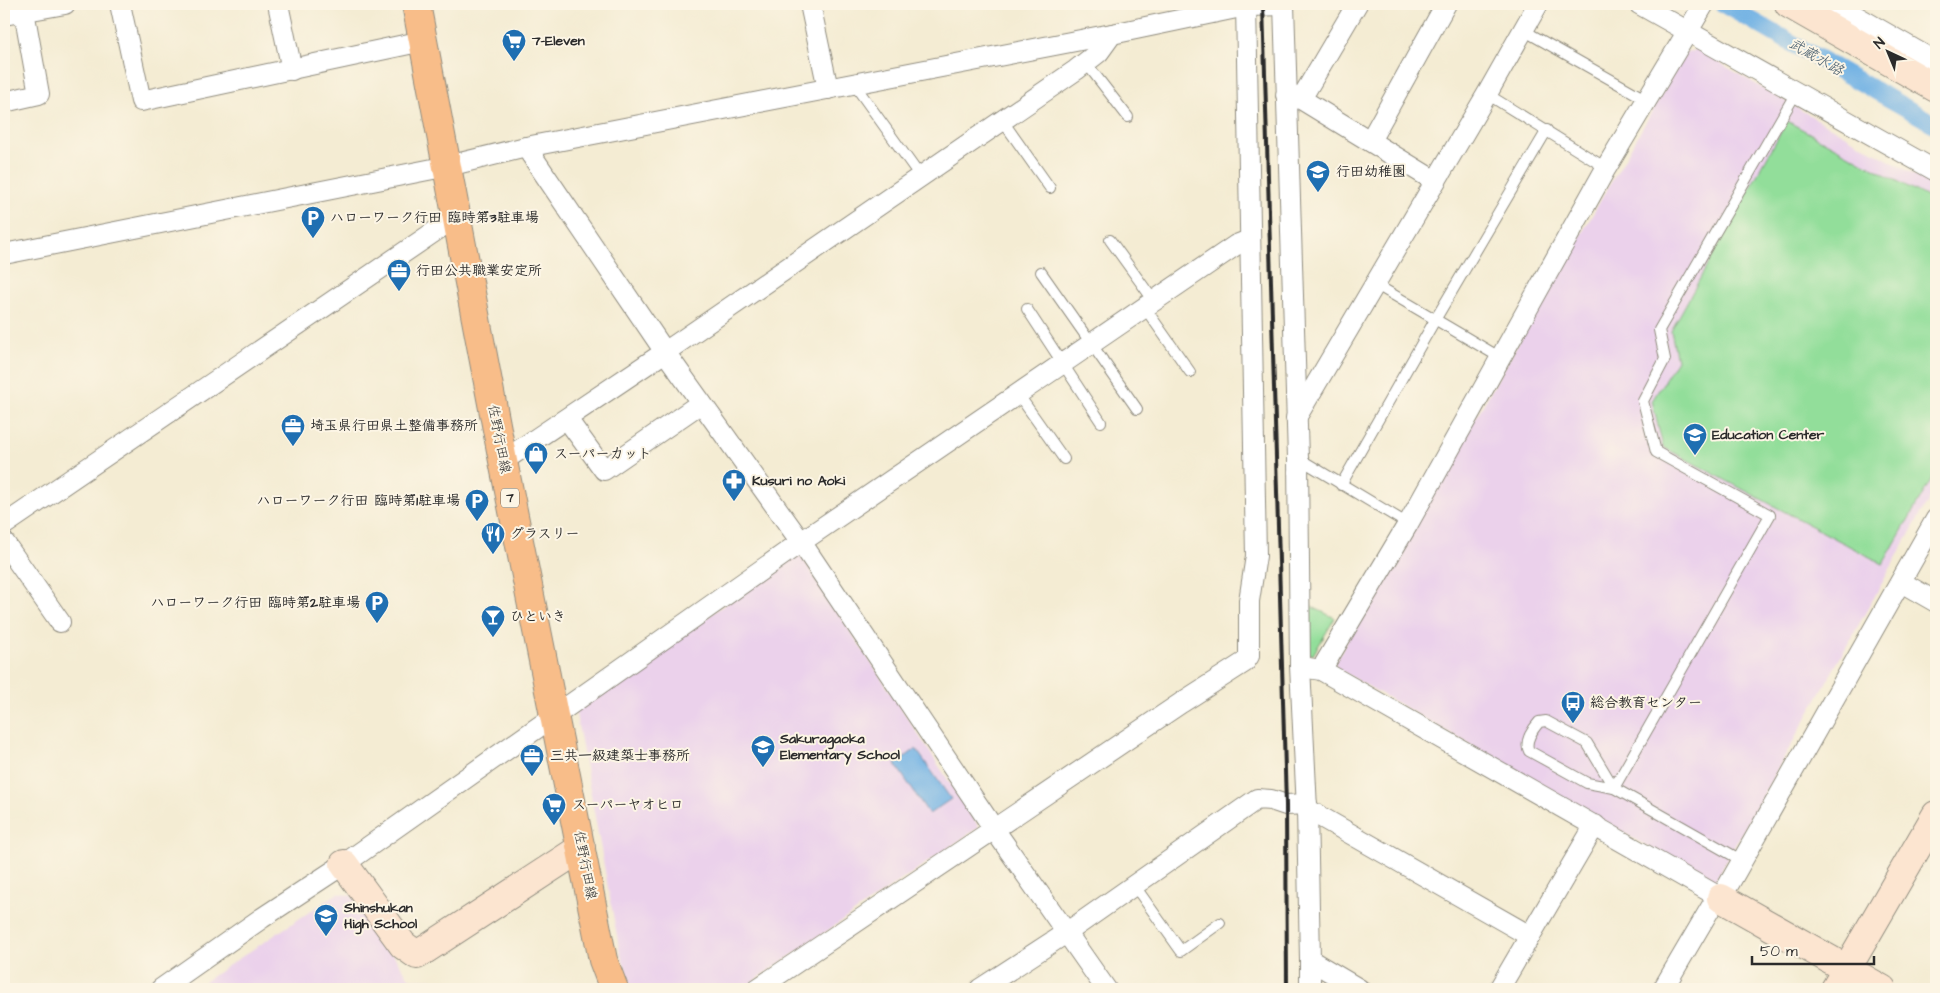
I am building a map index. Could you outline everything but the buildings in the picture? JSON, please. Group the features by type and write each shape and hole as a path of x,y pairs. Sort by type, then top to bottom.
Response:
{"main road":[{"name":"佐野行田線","path":"416,4 503,461 554,716 604,960 614,989"}],"street":[{"path":"4,15 65,4"},
{"path":"120,4 141,101 292,70 422,40"},
{"path":"278,4 292,70"},
{"path":"810,4 828,89"},
{"path":"4,254 448,166 526,147 1112,34 1246,5 1284,4 1293,97 1300,666 1307,807 1310,989"},
{"path":"1293,97 1357,4"},
{"path":"1370,141 1446,4"},
{"path":"1296,418 1538,4"},
{"path":"1639,4 1797,91 1936,171"},
{"path":"1789,4 1936,88"},
{"path":"757,989 1246,662 1250,656 1249,601 1256,556 1246,5"},
{"path":"1321,670 1408,524 1606,168 1702,7"},
{"path":"1847,7 1936,62"},
{"path":"4,102 39,94 24,11"},
{"path":"503,461 1086,63 1099,52 1112,34"},
{"path":"1293,97 1435,181"},
{"path":"526,147 665,352 801,542 994,829 1106,989"},
{"path":"4,525 456,217"},
{"path":"161,989 262,918 344,864 801,542 1236,245 1250,240"},
{"path":"566,419 604,470 701,403"},
{"path":"1721,898 1936,519"},
{"path":"4,542 60,622"},
{"path":"1900,582 1936,602"},
{"path":"1300,666 1321,670 1595,825 1721,898 1841,979 1882,989"},
{"path":"991,986 1257,798 1286,805 1307,807 1530,936"},
{"path":"1841,979 1936,815"},
{"path":"1499,989 1595,825"},
{"path":"344,864 404,946 417,955 581,848"},
{"path":"1663,989 1717,897 1721,898"},
{"path":"1310,960 1359,989"}],"lane":[{"path":"1523,30 1647,100"},
{"path":"1086,63 1128,118"},
{"path":"854,84 920,176"},
{"path":"1614,788 1770,515 1656,452 1643,401 1665,359 1659,330 1797,91"},
{"path":"1487,94 1606,168"},
{"path":"1002,120 1050,188"},
{"path":"1341,485 1435,320 1547,130"},
{"path":"1110,240 1190,372"},
{"path":"1041,272 1137,409"},
{"path":"1374,284 1501,358"},
{"path":"1027,309 1102,422"},
{"path":"1018,394 1064,459"},
{"path":"1298,458 1408,524"},
{"path":"1614,788 1586,742 1546,721 1539,722 1536,725 1528,741 1527,747 1529,751 1587,783 1614,788 1741,860"},
{"path":"1134,885 1181,950 1220,923"}],"shaded area":[{"name":"Education Center","path":"1696,49 1936,187 1936,487 1713,884 1338,669 1334,664 1685,54"},
{"name":"Sakuragaoka Elementary School","path":"799,553 979,827 742,989 632,989 620,952 575,709"},
{"name":"Shinshukan High School","path":"338,893 352,896 410,979 431,979 438,989 193,989"}],"green space":[{"path":"1787,121 1936,202 1936,471 1883,564 1663,447 1652,401 1677,360 1671,331"},
{"path":"1302,602 1335,618 1313,655 1304,651"}],"water":[{"path":"916,749 951,799 929,814 895,764"}],"waterway":[{"name":"武蔵水路","path":"1723,4 1936,125"}],"railway":[{"path":"1263,4 1286,805 1287,989"}],"place":[{"name":"7-Eleven","path":"514,62"},
{"name":"行田幼稚園","path":"1318,193"},
{"name":"ハローワーク行田 臨時第3駐車場","path":"313,239"},
{"name":"行田公共職業安定所","path":"399,292"},
{"name":"埼玉県行田県土整備事務所","path":"293,447"},
{"name":"Education Center","path":"1695,456"},
{"name":"スーパーカット","path":"536,475"},
{"name":"Kusuri no Aoki","path":"734,502"},
{"name":"ハローワーク行田 臨時第1駐車場","path":"477,522"},
{"name":"グラスリー","path":"493,555"},
{"name":"ハローワーク行田 臨時第2駐車場","path":"377,624"},
{"name":"ひといき","path":"493,638"},
{"name":"総合教育センター","path":"1573,724"},
{"name":"Sakuragaoka Elementary School","path":"763,768"},
{"name":"三共一級建築士事務所","path":"532,777"},
{"name":"スーパーヤオヒロ","path":"554,826"},
{"name":"Shinshukan High School","path":"326,937"}]}
